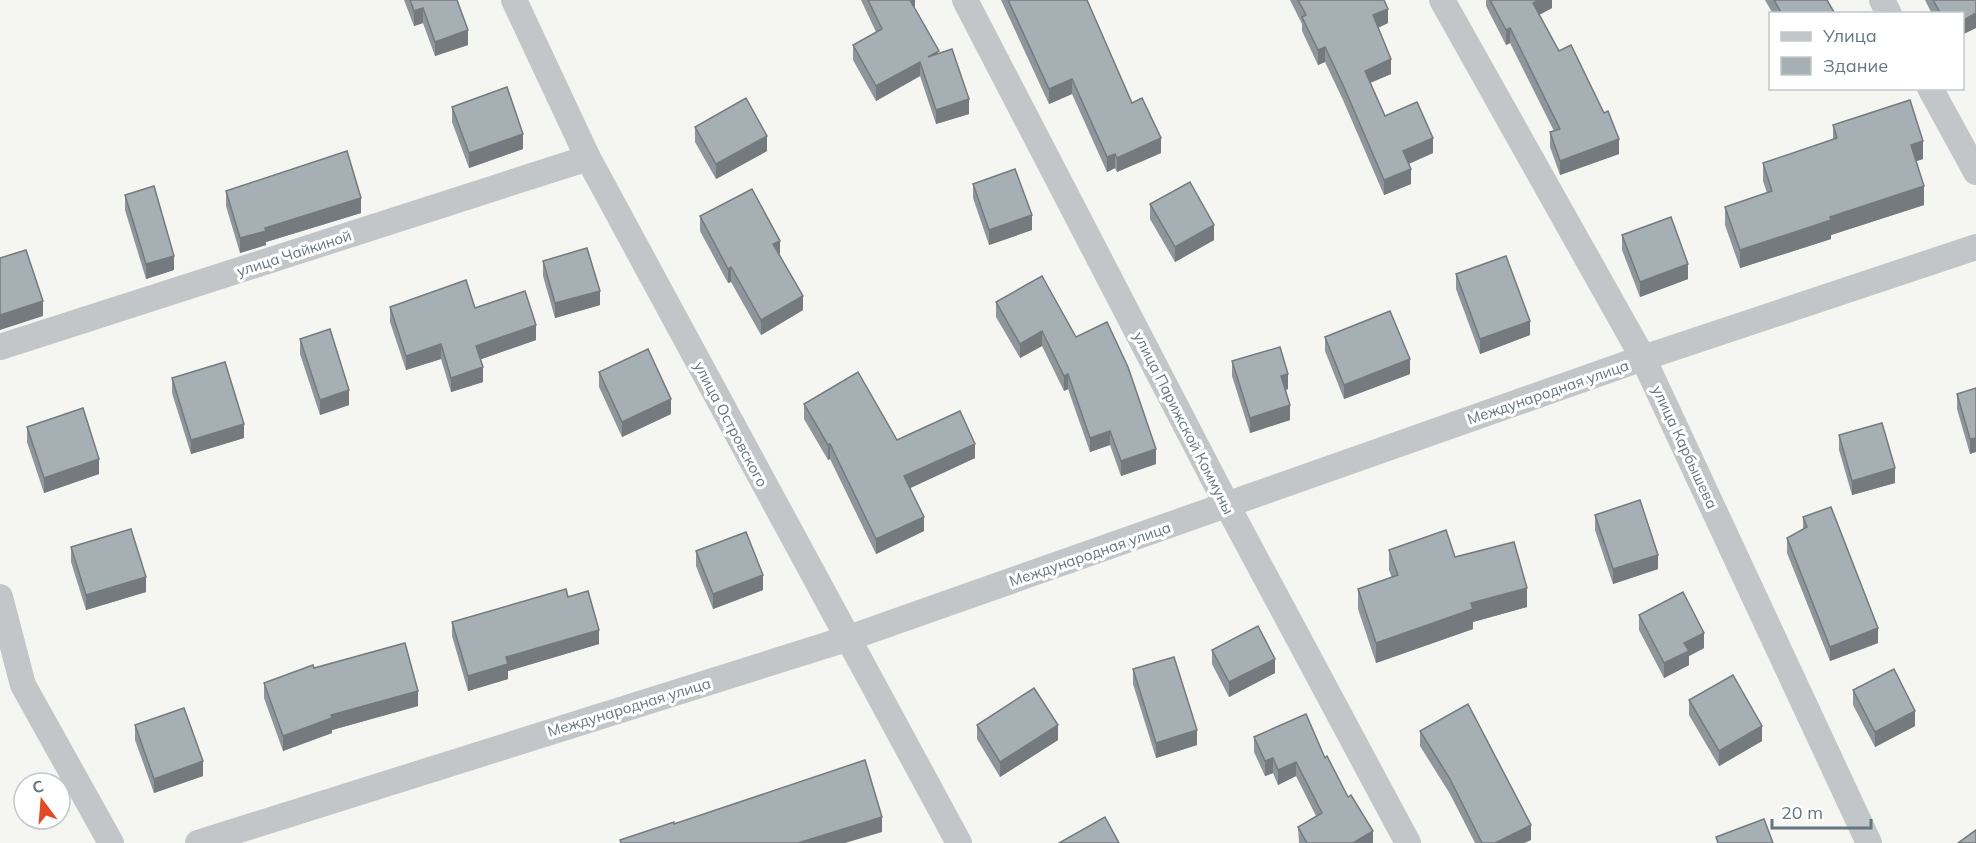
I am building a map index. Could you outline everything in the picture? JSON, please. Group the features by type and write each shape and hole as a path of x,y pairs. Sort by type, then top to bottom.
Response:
{"street":[{"name":"улица Островского","path":"514,0 588,158 846,639 959,843"},
{"name":"улица Парижской Коммуны","path":"965,0 1227,506 1408,843"},
{"name":"улица Карбышева","path":"1442,0 1643,358 1869,843"},
{"path":"1931,90 1976,172"},
{"name":"улица Чайкиной","path":"0,347 588,158"},
{"name":"Международная улица","path":"198,843 846,639 1643,358 1976,247"},
{"path":"0,597 22,685 111,843"}],"building":[{"path":"410,0 457,0 468,30 435,42 423,8 414,11"},
{"path":"868,0 910,0 939,51 928,57 952,49 969,99 936,110 920,62 876,86 853,45 882,29"},
{"path":"1008,0 1087,0 1132,103 1142,98 1161,138 1117,158 1115,154 1107,157 1072,79 1049,89"},
{"path":"1298,0 1384,0 1388,9 1373,15 1391,59 1365,71 1385,116 1417,102 1433,138 1403,151 1411,169 1384,180 1325,47 1318,50 1302,17 1306,15"},
{"path":"1490,0 1539,0 1533,3 1559,51 1571,45 1604,113 1608,111 1619,139 1560,161 1550,132 1560,129 1510,28 1506,30"},
{"path":"1774,0 1827,0 1834,12 1781,12"},
{"path":"1933,0 1976,0 1976,13 1964,20 1964,12 1940,12"},
{"path":"507,87 523,134 469,153 452,107"},
{"path":"746,98 767,136 716,164 695,127"},
{"path":"1910,100 1923,141 1911,145 1924,186 1740,250 1725,207 1772,191 1763,163 1837,138 1833,125"},
{"path":"347,151 361,198 240,238 226,191"},
{"path":"1015,169 1032,215 989,230 973,184"},
{"path":"1190,182 1214,225 1175,247 1150,204"},
{"path":"154,186 174,256 146,264 125,195"},
{"path":"752,189 780,241 773,244 803,296 761,320 731,267 728,269 700,216"},
{"path":"1671,217 1688,264 1640,282 1622,235"},
{"path":"587,248 600,291 555,303 543,261"},
{"path":"26,250 43,301 0,315 0,258"},
{"path":"1506,256 1530,321 1480,339 1456,274"},
{"path":"1042,276 1076,337 1107,322 1128,367 1156,449 1121,461 1110,431 1090,438 1068,374 1064,376 1042,331 1020,344 996,302"},
{"path":"466,280 475,308 525,291 536,325 476,346 483,367 451,378 441,344 406,356 390,307"},
{"path":"1390,311 1410,359 1344,385 1325,337"},
{"path":"330,329 349,390 320,400 300,339"},
{"path":"1280,347 1288,374 1281,376 1290,405 1250,418 1232,361"},
{"path":"648,349 671,399 622,422 599,372"},
{"path":"225,362 244,424 191,440 172,378"},
{"path":"858,372 897,440 960,411 975,444 904,476 924,517 876,539 830,444 828,445 804,404"},
{"path":"1976,388 1976,438 1970,439 1957,394"},
{"path":"83,408 99,459 44,478 27,427"},
{"path":"1882,423 1895,468 1852,481 1839,435"},
{"path":"1640,500 1658,555 1613,569 1595,515"},
{"path":"1831,507 1878,628 1830,647 1787,538 1807,527 1803,517"},
{"path":"131,529 146,577 86,595 71,547"},
{"path":"1446,530 1455,557 1514,542 1527,588 1471,603 1473,609 1376,643 1358,589 1398,575 1389,550"},
{"path":"746,532 763,575 713,594 696,551"},
{"path":"566,589 568,597 588,591 599,630 506,657 508,664 468,676 452,622"},
{"path":"1683,592 1704,633 1684,643 1689,651 1664,663 1639,615"},
{"path":"1258,626 1275,659 1229,682 1212,650"},
{"path":"405,643 418,691 331,715 332,718 283,736 264,683 313,665 314,668"},
{"path":"1174,657 1197,730 1156,743 1133,669"},
{"path":"1894,669 1915,711 1875,732 1853,690"},
{"path":"1733,675 1762,726 1719,751 1689,700"},
{"path":"1034,688 1058,725 1000,762 977,725"},
{"path":"1468,704 1531,825 1495,843 1482,843 1450,779 1420,731"},
{"path":"184,708 203,761 154,779 135,725"},
{"path":"1306,714 1325,758 1327,756 1348,797 1351,795 1373,831 1353,843 1307,843 1298,827 1322,813 1296,762 1278,770 1273,758 1265,761 1254,737"},
{"path":"865,760 882,817 798,843 621,843 620,840 674,822 674,824"},
{"path":"1105,817 1119,843 1059,843"},
{"path":"1764,819 1773,843 1718,843 1716,837"},
{"path":"1976,830 1976,843 1958,843"}]}
